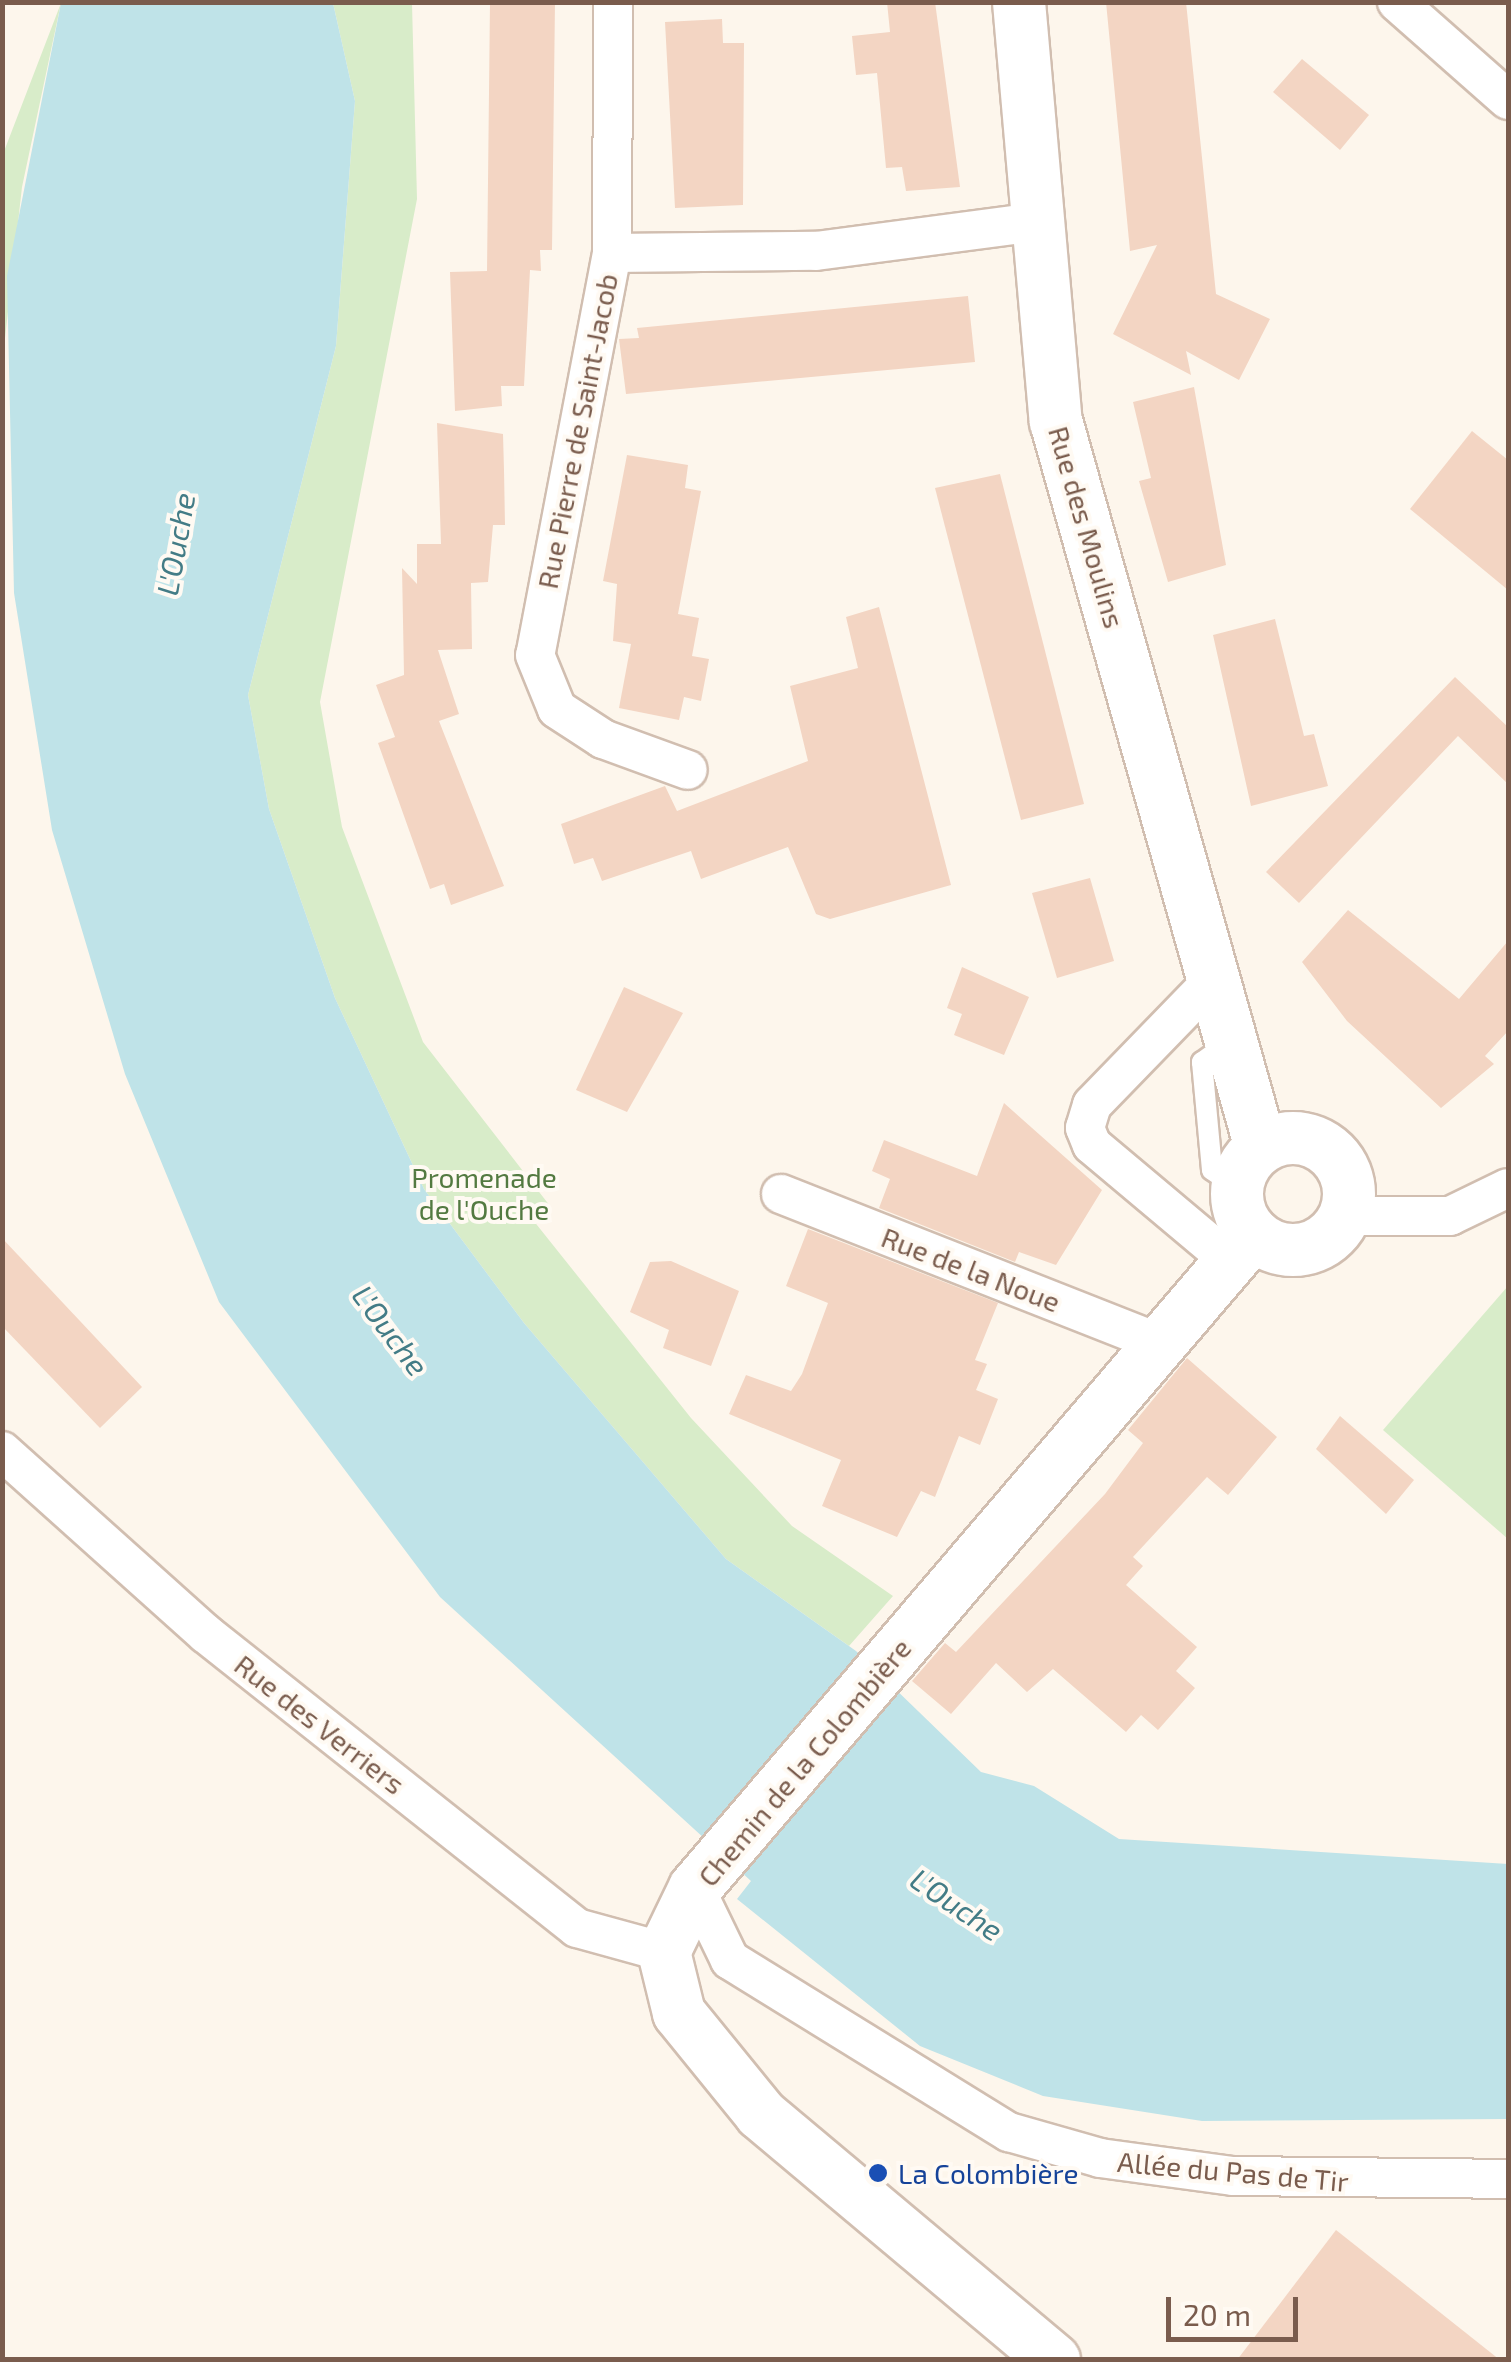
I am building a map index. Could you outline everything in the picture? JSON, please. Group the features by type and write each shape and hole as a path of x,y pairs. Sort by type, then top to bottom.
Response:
{"street":[{"name":"Rue Pierre de Saint-Jacob","path":"613,2 612,253 535,655 557,709 603,739 688,770"},
{"name":"Rue des Moulins","path":"1019,2 1056,421 1236,1036 1246,1208"},
{"path":"1396,2 1508,100"},
{"path":"612,253 816,251 1037,222"},
{"path":"1216,977 1092,1105 1085,1128 1092,1145 1246,1208 1297,1250 1327,1240 1345,1216 1346,1174 1317,1142 1289,1138 1246,1208"},
{"name":"Rue des Moulins","path":"1236,1036 1317,1142"},
{"path":"1345,1216 1450,1216 1508,1188"},
{"name":"Rue de la Noue","path":"780,1194 1160,1343"},
{"name":"Chemin de la Colombière","path":"664,1952 695,1888 1160,1343 1246,1208"},
{"name":"Rue des Verriers","path":"2,1452 206,1634 576,1928 664,1952"},
{"name":"Allée du Pas de Tir","path":"695,1888 730,1960 1009,2132 1100,2158 1233,2176 1508,2179"},
{"path":"664,1952 679,2013 762,2114 1054,2360"}],"green space":[{"path":"61,3 22,187 3,356 3,154"},
{"name":"Promenade de l'Ouche","path":"333,3 412,3 417,199 320,702 342,827 423,1042 550,1206 529,1215 691,1418 792,1526 893,1596 849,1646 726,1559 524,1323 424,1189 335,998 269,809 248,695 336,346 355,101"},
{"path":"1508,1286 1508,1539 1383,1430"}],"water":[{"name":"L'Ouche","path":"61,3 333,3 355,101 336,346 248,695 269,809 335,998 424,1189 524,1323 726,1559 856,1651 981,1772 1034,1786 1119,1839 1508,1864 1508,2119 1202,2121 1043,2096 920,2046 737,1899 751,1881 440,1597 219,1302 125,1074 52,830 14,593 7,276"}],"building":[{"path":"490,2 555,2 552,250 540,250 541,271 530,270 524,386 501,386 502,406 455,411 450,272 487,271"},
{"path":"887,2 935,2 960,187 906,191 902,167 886,168 877,73 856,75 852,36 890,32"},
{"path":"1106,2 1186,2 1216,294 1270,319 1239,380 1186,351 1191,375 1113,334 1157,245 1130,251"},
{"path":"722,19 723,43 744,43 743,205 675,208 665,22"},
{"path":"1302,59 1369,115 1340,150 1273,92"},
{"path":"968,296 975,362 626,394 619,339 639,338 637,328"},
{"path":"1194,387 1226,565 1168,582 1139,481 1151,478 1133,402"},
{"path":"437,423 503,434 505,525 493,525 488,582 471,583 472,649 438,650 459,714 439,721 504,886 451,905 444,884 430,889 378,743 395,737 376,685 404,675 402,568 417,584 417,544 441,544"},
{"path":"1472,431 1508,460 1508,590 1410,509"},
{"path":"627,455 688,465 685,488 701,491 678,614 699,618 692,656 709,659 701,701 684,697 679,720 619,708 631,644 613,641 617,584 603,581"},
{"path":"1000,474 1084,804 1021,820 935,488"},
{"path":"879,607 951,885 830,919 816,914 788,847 701,879 691,851 602,881 593,858 574,864 561,824 665,786 677,811 808,761 790,686 858,668 846,617"},
{"path":"1275,619 1304,736 1314,734 1328,786 1251,806 1213,635"},
{"path":"1455,677 1508,727 1508,784 1458,736 1299,903 1266,872"},
{"path":"1090,878 1114,961 1057,978 1032,893"},
{"path":"1348,910 1459,999 1508,941 1508,1031 1485,1056 1494,1064 1441,1108 1347,1021 1302,962"},
{"path":"962,967 1029,997 1004,1055 954,1035 962,1014 947,1008"},
{"path":"624,987 683,1013 627,1112 576,1090"},
{"path":"1004,1103 1102,1190 1056,1265 1019,1252 1015,1262 879,1208 890,1179 872,1171 884,1140 977,1176"},
{"path":"808,1229 998,1303 975,1360 987,1364 976,1390 998,1399 980,1445 959,1436 935,1497 921,1491 897,1537 822,1506 841,1460 729,1414 746,1375 791,1391 802,1374 828,1303 786,1286"},
{"path":"2,1238 142,1387 100,1428 2,1326"},
{"path":"671,1261 739,1291 711,1366 663,1348 669,1330 630,1312 650,1262"},
{"path":"1187,1358 1277,1437 1228,1495 1207,1477 1133,1557 1143,1566 1126,1585 1197,1647 1176,1671 1195,1688 1158,1730 1141,1715 1126,1732 1053,1669 1027,1692 996,1663 951,1714 912,1681 945,1643 956,1652 1105,1494 1143,1443 1128,1430"},
{"path":"1340,1416 1414,1480 1386,1514 1316,1449"},
{"path":"1336,2230 1403,2283 1500,2360 1237,2360"}],"place":[{"name":"La Colombière","path":"878,2173"}]}
